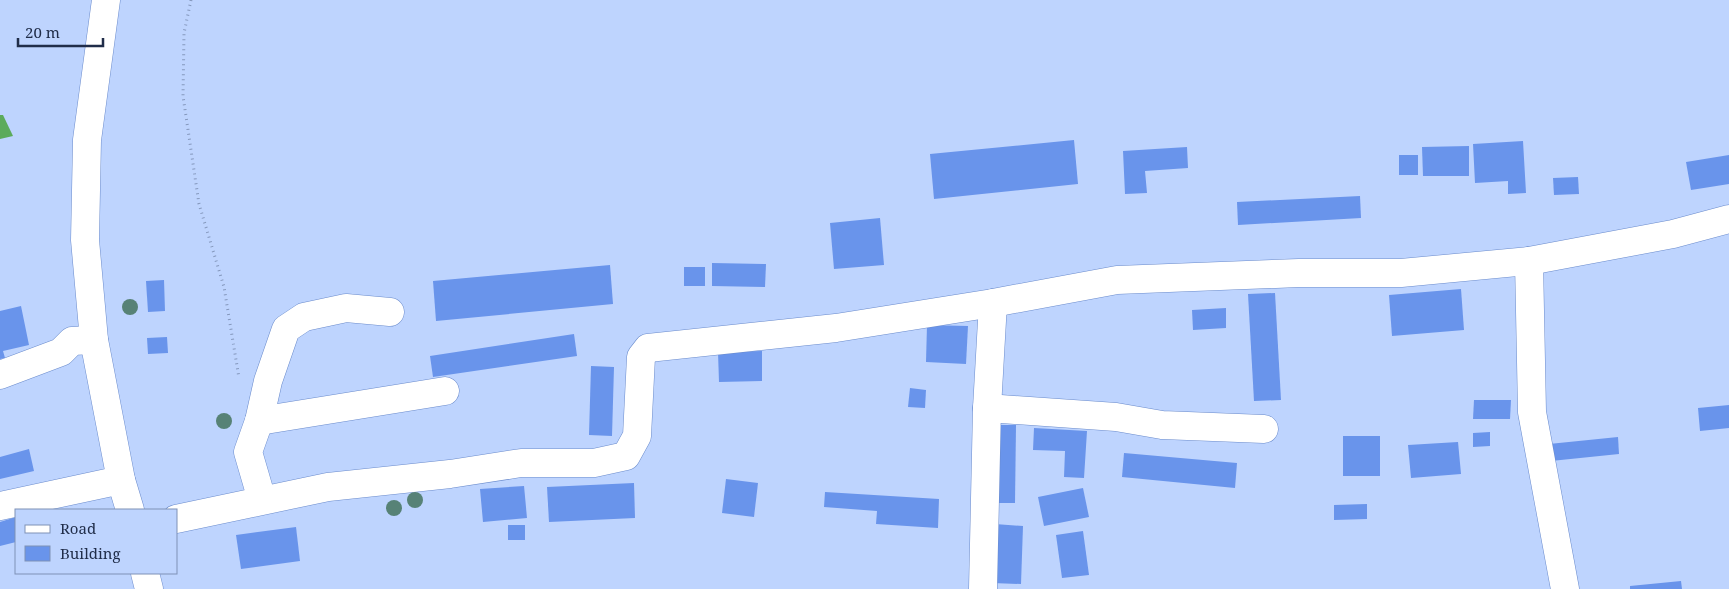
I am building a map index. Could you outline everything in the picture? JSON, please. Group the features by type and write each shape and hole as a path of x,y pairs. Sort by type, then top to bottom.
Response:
{"street":[{"path":"106,0 87,140 85,240 94,340 121,480 130,509"},
{"path":"178,519 328,487 450,474 521,463 594,463 626,456 637,436 641,358 648,348 836,328 993,303 1117,280 1299,273 1401,273 1529,261 1673,234 1729,219"},
{"path":"1529,261 1532,412 1565,589"},
{"path":"983,589 987,408 993,303"},
{"path":"262,500 248,452 259,421 268,381 286,329 304,317 346,308 390,312"},
{"path":"0,375 61,352 72,341 94,340"},
{"path":"259,421 445,391"},
{"path":"987,408 1116,417 1162,425 1264,429"},
{"path":"0,506 121,480"},
{"path":"145,574 149,589"}],"path":[{"path":"191,0 184,34 183,96 199,204 224,288 239,382"}],"green space":[{"path":"0,115 3,115 13,136 0,139"}],"building":[{"path":"1074,140 1078,184 934,199 930,154"},
{"path":"1523,141 1526,193 1508,194 1508,181 1475,183 1473,144"},
{"path":"1469,146 1469,176 1423,176 1422,147"},
{"path":"1187,147 1188,168 1145,171 1147,193 1125,194 1123,151"},
{"path":"1399,155 1418,155 1418,175 1399,175"},
{"path":"1729,155 1729,184 1691,190 1686,162"},
{"path":"1578,177 1579,194 1554,195 1553,178"},
{"path":"1360,196 1361,218 1238,225 1237,202"},
{"path":"880,218 884,265 834,269 830,223"},
{"path":"712,263 766,264 765,287 712,286"},
{"path":"610,265 613,304 436,321 433,281"},
{"path":"684,267 705,267 705,286 684,286"},
{"path":"164,280 165,311 148,312 146,281"},
{"path":"1461,289 1464,330 1392,336 1389,295"},
{"path":"1275,293 1281,400 1254,401 1248,294"},
{"path":"21,306 29,345 3,351 5,358 0,359 0,311"},
{"path":"1226,308 1226,328 1193,330 1192,310"},
{"path":"927,325 968,326 966,364 926,362"},
{"path":"574,334 577,356 433,377 430,356"},
{"path":"167,337 168,353 148,354 147,338"},
{"path":"762,351 762,381 719,382 718,352"},
{"path":"591,366 614,367 612,436 589,435"},
{"path":"910,388 926,390 925,408 908,407"},
{"path":"1474,400 1511,400 1510,419 1473,419"},
{"path":"1729,405 1729,428 1700,431 1698,408"},
{"path":"994,425 1016,425 1015,503 993,503"},
{"path":"1034,428 1087,431 1084,478 1064,477 1065,451 1033,450"},
{"path":"1490,432 1490,446 1473,447 1473,433"},
{"path":"1343,436 1380,436 1380,476 1343,476"},
{"path":"1618,437 1619,454 1551,461 1549,444"},
{"path":"1458,442 1461,474 1411,478 1408,445"},
{"path":"29,449 34,471 0,479 0,457"},
{"path":"1124,453 1237,463 1235,488 1122,477"},
{"path":"726,479 758,483 754,517 722,513"},
{"path":"634,483 635,518 549,522 547,487"},
{"path":"524,486 527,518 483,522 480,489"},
{"path":"1083,488 1089,517 1044,526 1038,497"},
{"path":"825,492 939,499 938,528 876,524 877,511 824,507"},
{"path":"1367,504 1367,519 1334,520 1334,505"},
{"path":"15,517 15,542 0,546 0,522"},
{"path":"995,524 1023,526 1021,584 992,583"},
{"path":"508,525 525,525 525,540 508,540"},
{"path":"296,527 300,561 241,569 236,535"},
{"path":"1083,531 1089,575 1062,578 1056,535"},
{"path":"1681,581 1682,589 1630,589 1630,586"}]}
